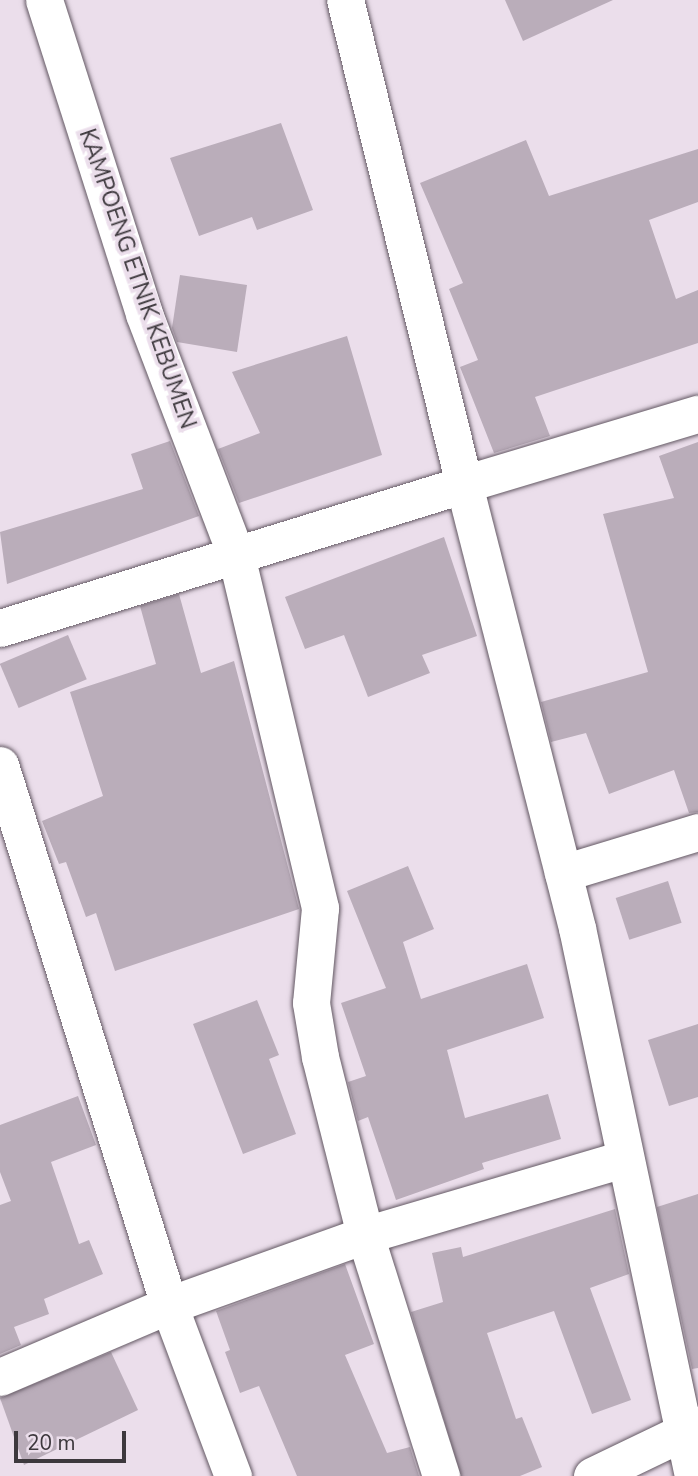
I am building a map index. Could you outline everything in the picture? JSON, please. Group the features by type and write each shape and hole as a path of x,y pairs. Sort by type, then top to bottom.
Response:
{"street":[{"name":"KAMPOENG ETNIK KEBUMEN","path":"44,0 144,314 236,555 320,908 311,1003 365,1235 441,1476"},
{"path":"345,0 563,873 624,1159 689,1428 693,1476"},
{"path":"0,628 698,414"},
{"path":"0,765 169,1305 233,1476"},
{"path":"563,873 698,832"},
{"path":"0,1377 169,1305 365,1235 624,1159"},
{"path":"592,1476 689,1428"}],"building":[{"path":"505,0 613,0 523,41"},
{"path":"281,123 313,210 257,230 252,217 199,236 170,158"},
{"path":"526,140 549,196 698,149 698,202 649,220 676,299 698,290 698,343 535,397 550,436 494,453 460,367 478,360 449,289 463,283 420,183"},
{"path":"180,275 247,285 237,352 177,342 172,328"},
{"path":"347,336 382,455 239,503 218,449 260,433 232,372"},
{"path":"170,441 199,516 7,584 0,532 143,489 131,454"},
{"path":"698,442 698,812 689,813 674,770 609,794 586,733 551,742 541,702 648,672 603,514 674,498 659,456"},
{"path":"444,537 477,636 422,655 430,673 368,697 344,635 305,649 285,597"},
{"path":"179,594 201,673 234,661 299,909 115,971 96,913 86,917 66,862 59,864 42,821 103,796 70,692 156,664 140,606"},
{"path":"68,635 87,679 19,708 0,664"},
{"path":"408,866 434,929 403,942 421,999 527,964 544,1018 447,1050 465,1118 548,1094 561,1139 482,1163 484,1169 396,1200 368,1117 358,1121 348,1082 366,1076 341,1003 386,988 347,891"},
{"path":"668,881 682,923 629,940 616,898"},
{"path":"257,1000 279,1055 269,1059 296,1134 243,1154 193,1024"},
{"path":"698,1024 698,1097 669,1106 648,1040"},
{"path":"78,1096 96,1145 51,1162 79,1244 89,1240 103,1274 44,1299 49,1314 14,1327 21,1345 0,1354 0,1205 11,1201 0,1172 0,1125"},
{"path":"698,1194 698,1368 692,1369 657,1207"},
{"path":"615,1209 629,1274 590,1288 631,1400 592,1414 554,1311 487,1333 516,1419 522,1417 542,1467 520,1476 461,1476 411,1312 443,1302 432,1253 461,1247 463,1257"},
{"path":"345,1264 374,1344 345,1355 387,1453 410,1447 419,1476 297,1476 259,1386 240,1393 225,1352 230,1350 216,1311"},
{"path":"111,1352 138,1410 24,1465 0,1398"}]}
